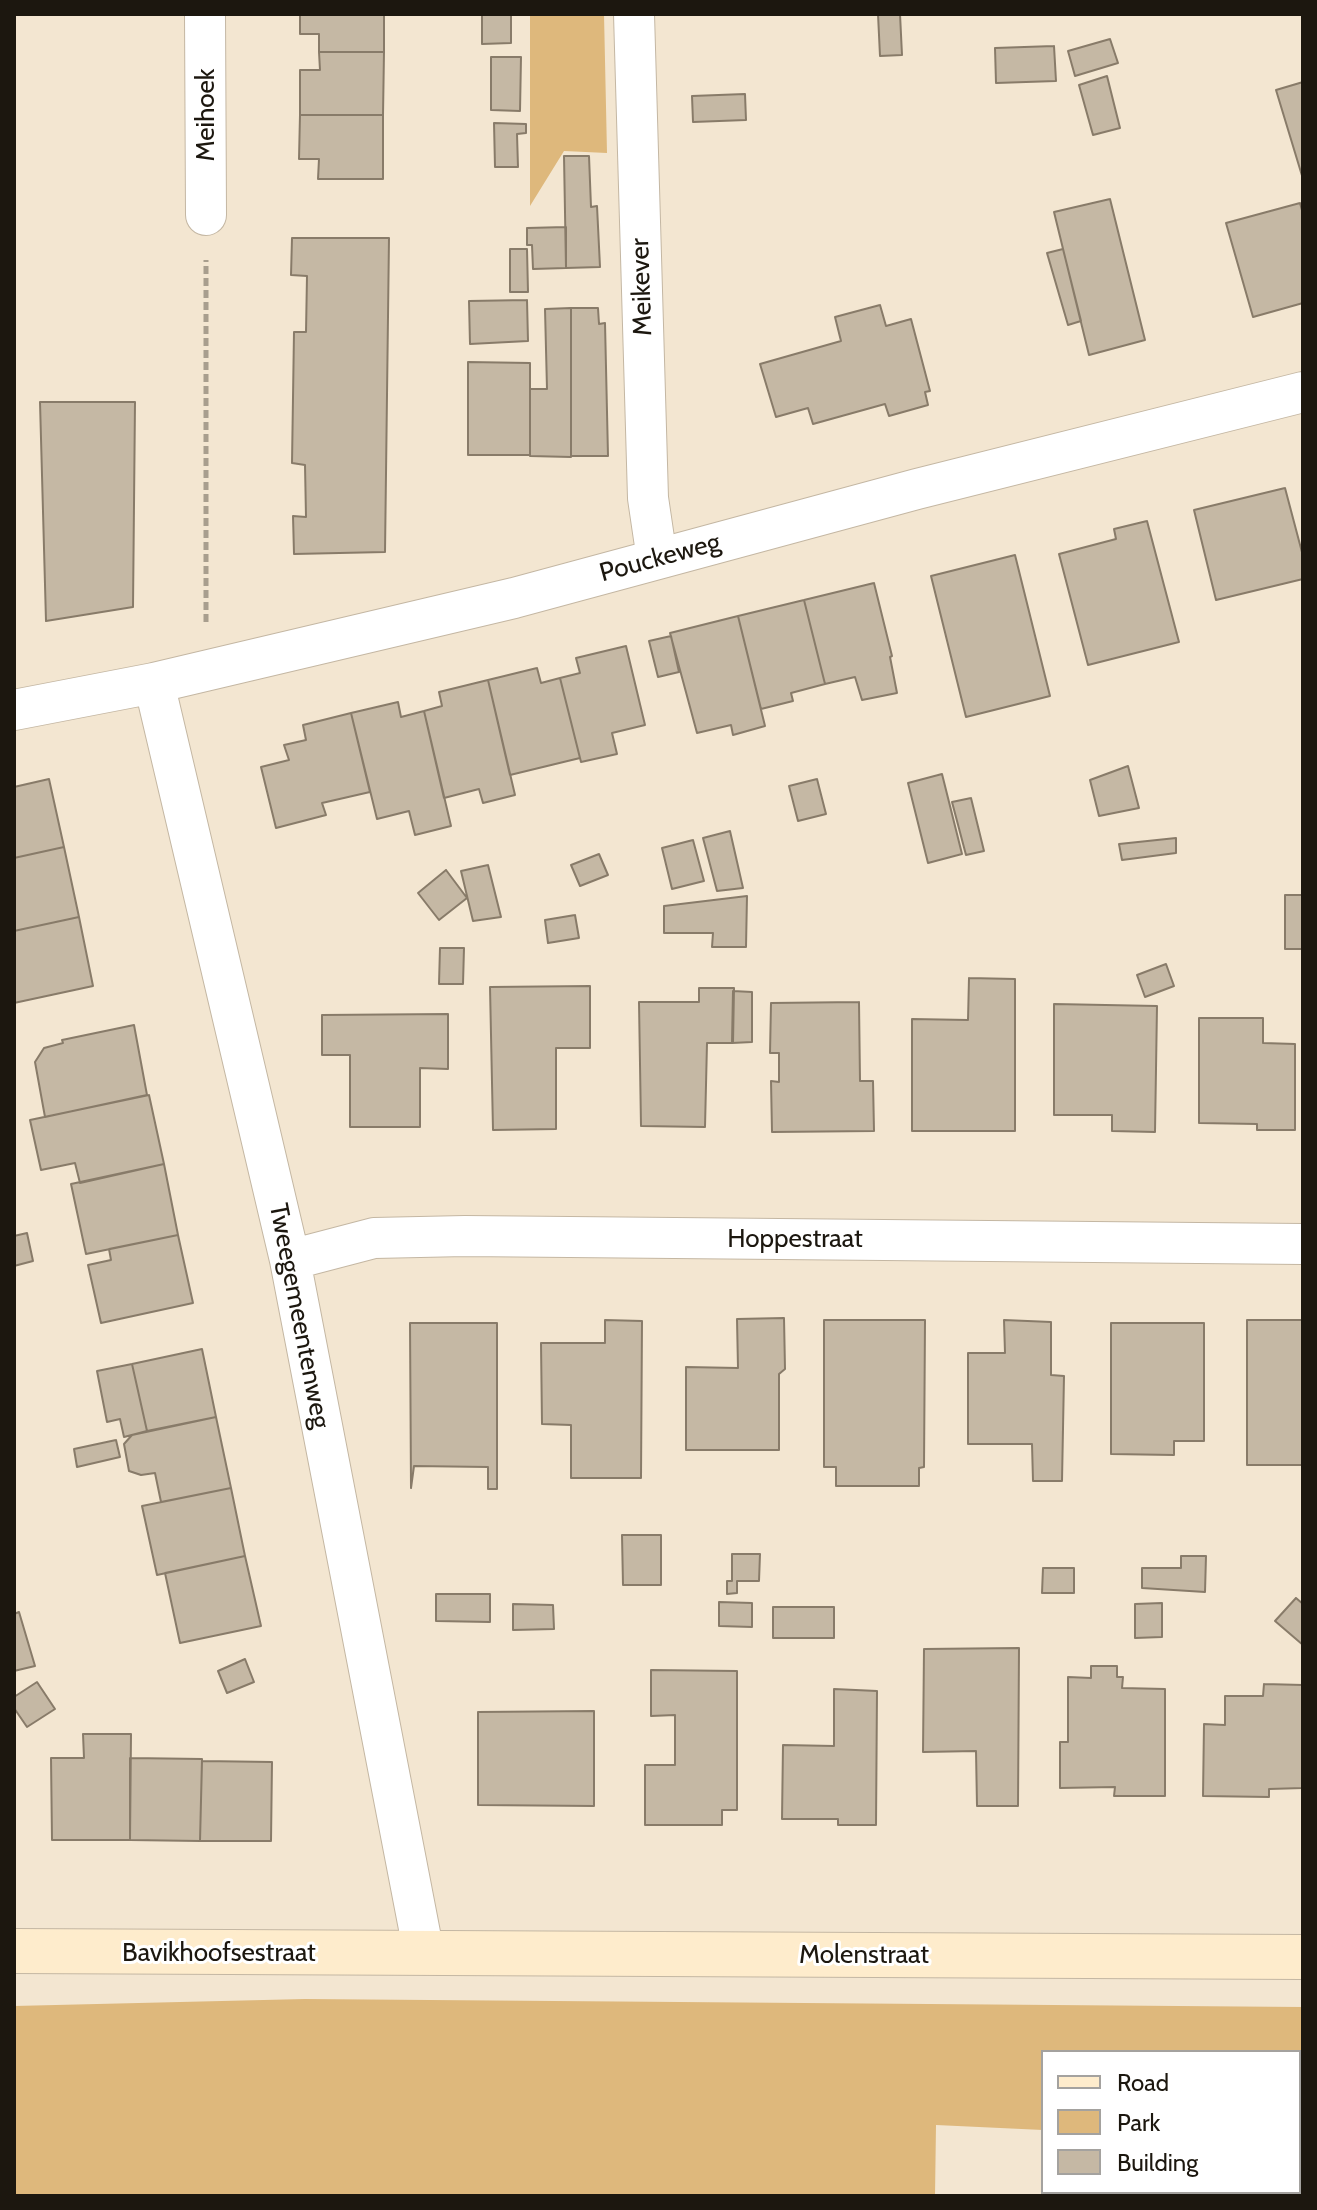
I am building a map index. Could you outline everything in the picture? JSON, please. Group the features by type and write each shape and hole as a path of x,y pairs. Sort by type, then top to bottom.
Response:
{"street":[{"name":"Meihoek","path":"205,14 206,215"},
{"name":"Meikever","path":"634,14 648,498 657,559"},
{"name":"Pouckeweg","path":"14,710 154,683 514,598 948,481 1303,392"},
{"name":"Tweegemeentenweg","path":"154,683 290,1260 424,1954"},
{"name":"Hoppestraat","path":"290,1260 374,1238 404,1237 1303,1244"},
{"name":"Bavikhoofsestraat","path":"14,1951 424,1954"},
{"name":"Molenstraat","path":"424,1954 1303,1957"}],"path":[{"path":"206,215 206,636 213,669"}],"green space":[{"path":"530,14 604,14 607,153 564,151 530,206"},
{"path":"305,1999 1303,2007 1303,2077 1301,2050 1041,2050 1041,2130 936,2125 935,2196 14,2196 14,2006"}],"building":[{"path":"300,14 384,14 384,52 319,52 319,34 300,34"},
{"path":"482,14 511,14 511,43 482,44"},
{"path":"878,14 900,14 902,55 880,56"},
{"path":"1110,39 1118,63 1075,76 1068,51"},
{"path":"1054,46 1056,81 996,83 995,48"},
{"path":"319,52 384,52 383,115 300,115 300,70 320,70"},
{"path":"491,57 521,57 520,111 491,110"},
{"path":"1107,76 1120,128 1093,135 1079,85"},
{"path":"1303,82 1303,179 1276,90"},
{"path":"745,94 746,120 693,122 692,96"},
{"path":"300,115 383,115 383,179 318,179 319,159 299,159"},
{"path":"494,123 526,124 526,133 517,134 518,167 495,167"},
{"path":"564,156 589,156 591,207 597,206 600,267 566,268"},
{"path":"1110,199 1145,340 1089,355 1054,212"},
{"path":"1300,203 1303,214 1303,303 1253,317 1226,223"},
{"path":"566,227 566,268 533,269 532,245 527,245 527,228"},
{"path":"292,238 389,238 385,552 294,554 293,516 306,517 305,465 292,463 294,332 306,332 307,276 291,275"},
{"path":"510,249 527,249 528,292 510,292"},
{"path":"1063,249 1081,321 1068,325 1047,253"},
{"path":"527,300 528,341 470,344 469,301"},
{"path":"880,305 886,326 911,319 930,391 925,392 928,405 889,416 885,404 813,424 808,408 776,417 760,364 841,341 835,317"},
{"path":"571,308 598,308 599,324 605,323 608,456 571,456"},
{"path":"571,308 571,457 530,456 530,389 547,389 545,309"},
{"path":"468,362 530,363 530,455 468,455"},
{"path":"40,402 135,402 133,607 46,621"},
{"path":"1285,488 1303,556 1303,579 1216,600 1194,510"},
{"path":"1147,521 1179,642 1088,665 1059,554 1116,539 1114,529"},
{"path":"1015,555 1050,696 966,717 931,576"},
{"path":"874,583 892,656 897,693 862,700 855,677 825,684 804,600"},
{"path":"804,600 825,684 791,693 793,701 761,709 738,616"},
{"path":"738,616 765,726 733,735 731,725 697,733 670,633"},
{"path":"671,636 679,672 658,677 649,641"},
{"path":"626,646 645,725 612,733 617,754 581,762 560,678 580,673 576,658"},
{"path":"537,668 541,683 560,678 580,758 510,775 488,680"},
{"path":"488,680 515,795 483,803 479,789 444,798 424,711 442,706 439,692"},
{"path":"398,702 401,717 424,711 451,826 415,835 409,811 377,819 351,713"},
{"path":"351,713 370,792 322,803 326,815 276,828 261,767 289,760 284,745 306,740 303,725"},
{"path":"1128,766 1139,808 1099,816 1090,780"},
{"path":"942,774 962,854 928,863 908,783"},
{"path":"49,779 64,847 14,858 14,787"},
{"path":"817,779 826,814 798,821 789,786"},
{"path":"971,798 984,851 966,855 952,802"},
{"path":"730,831 743,888 717,891 703,838"},
{"path":"1176,838 1176,853 1122,860 1119,844"},
{"path":"693,840 704,881 672,889 662,848"},
{"path":"64,847 79,917 14,931 14,858"},
{"path":"599,854 608,875 580,886 571,865"},
{"path":"488,865 501,917 473,921 461,871"},
{"path":"446,870 467,898 439,920 418,893"},
{"path":"1285,895 1303,895 1303,949 1285,949"},
{"path":"747,896 746,947 712,947 713,933 664,933 664,906"},
{"path":"575,915 579,938 548,943 545,920"},
{"path":"79,917 93,986 14,1003 14,931"},
{"path":"440,948 464,948 463,984 439,984"},
{"path":"1166,964 1174,986 1145,997 1137,975"},
{"path":"969,978 1015,979 1015,1131 912,1131 912,1019 968,1020"},
{"path":"590,986 590,1048 556,1048 556,1129 493,1130 490,987"},
{"path":"699,988 734,988 733,1043 707,1043 705,1127 641,1126 639,1002 699,1002"},
{"path":"733,991 752,992 752,1042 732,1043"},
{"path":"859,1002 860,1081 873,1081 874,1131 772,1132 771,1081 779,1082 779,1053 770,1053 771,1003"},
{"path":"1054,1004 1157,1006 1155,1132 1112,1131 1112,1115 1054,1115"},
{"path":"448,1014 448,1069 420,1068 420,1127 350,1127 350,1055 322,1055 322,1015"},
{"path":"1199,1018 1263,1018 1263,1043 1295,1044 1295,1130 1257,1130 1257,1124 1199,1123"},
{"path":"134,1025 147,1095 45,1117 35,1062 44,1048 63,1043 62,1040"},
{"path":"149,1095 164,1164 80,1183 75,1163 41,1170 30,1120"},
{"path":"164,1164 178,1235 86,1254 71,1184"},
{"path":"27,1233 33,1261 14,1266 14,1236"},
{"path":"178,1235 193,1303 101,1323 88,1265 111,1260 109,1249"},
{"path":"784,1318 785,1369 779,1374 779,1450 686,1450 686,1367 738,1368 737,1319"},
{"path":"605,1320 642,1321 641,1478 571,1478 571,1425 542,1424 541,1343 605,1343"},
{"path":"824,1320 925,1320 924,1467 919,1468 919,1486 836,1486 836,1467 824,1467"},
{"path":"1004,1320 1051,1322 1051,1375 1064,1376 1062,1481 1033,1481 1032,1444 968,1444 968,1353 1005,1353"},
{"path":"1247,1320 1303,1320 1303,1465 1247,1465"},
{"path":"410,1323 497,1323 497,1489 488,1489 488,1467 414,1466 411,1488"},
{"path":"1111,1323 1204,1323 1204,1441 1174,1441 1174,1455 1111,1454"},
{"path":"202,1349 216,1417 147,1431 132,1364"},
{"path":"132,1364 147,1431 124,1437 120,1419 107,1422 97,1371"},
{"path":"216,1417 231,1488 161,1502 155,1473 141,1475 129,1471 124,1444 132,1435"},
{"path":"116,1440 120,1457 77,1467 74,1449"},
{"path":"231,1488 245,1556 157,1575 142,1506"},
{"path":"622,1535 661,1535 661,1585 623,1585"},
{"path":"732,1554 760,1554 759,1581 737,1581 737,1593 727,1594 727,1581 732,1581"},
{"path":"245,1556 261,1626 180,1643 165,1573"},
{"path":"1181,1556 1206,1556 1205,1592 1142,1588 1142,1568 1181,1568"},
{"path":"1043,1568 1074,1568 1074,1593 1042,1593"},
{"path":"436,1594 490,1594 490,1622 436,1621"},
{"path":"1296,1598 1303,1604 1303,1645 1275,1621"},
{"path":"719,1602 752,1603 752,1627 719,1626"},
{"path":"1162,1603 1162,1637 1135,1638 1135,1604"},
{"path":"513,1604 553,1605 554,1629 513,1630"},
{"path":"773,1607 834,1607 834,1638 773,1638"},
{"path":"19,1612 35,1666 14,1671 14,1614"},
{"path":"1019,1648 1018,1806 977,1806 976,1751 923,1752 924,1649"},
{"path":"245,1659 254,1682 227,1693 218,1671"},
{"path":"1091,1666 1117,1666 1117,1677 1123,1677 1122,1688 1165,1689 1165,1796 1114,1796 1115,1787 1060,1788 1060,1742 1068,1742 1068,1677 1091,1678"},
{"path":"651,1670 737,1671 737,1810 722,1810 722,1825 645,1825 645,1765 675,1765 675,1715 651,1716"},
{"path":"37,1682 55,1709 27,1727 14,1708 14,1697"},
{"path":"1264,1684 1303,1685 1303,1788 1269,1789 1269,1797 1203,1796 1204,1724 1225,1725 1225,1696 1263,1696"},
{"path":"834,1689 877,1691 876,1825 838,1825 838,1819 782,1819 783,1745 834,1746"},
{"path":"594,1711 594,1806 478,1805 478,1712"},
{"path":"83,1734 131,1734 130,1840 52,1840 51,1758 84,1758"},
{"path":"130,1758 202,1759 200,1841 130,1840"},
{"path":"202,1761 272,1762 271,1841 200,1841"},
{"path":"1303,2148 1303,2196 1108,2196 1301,2194"}]}
